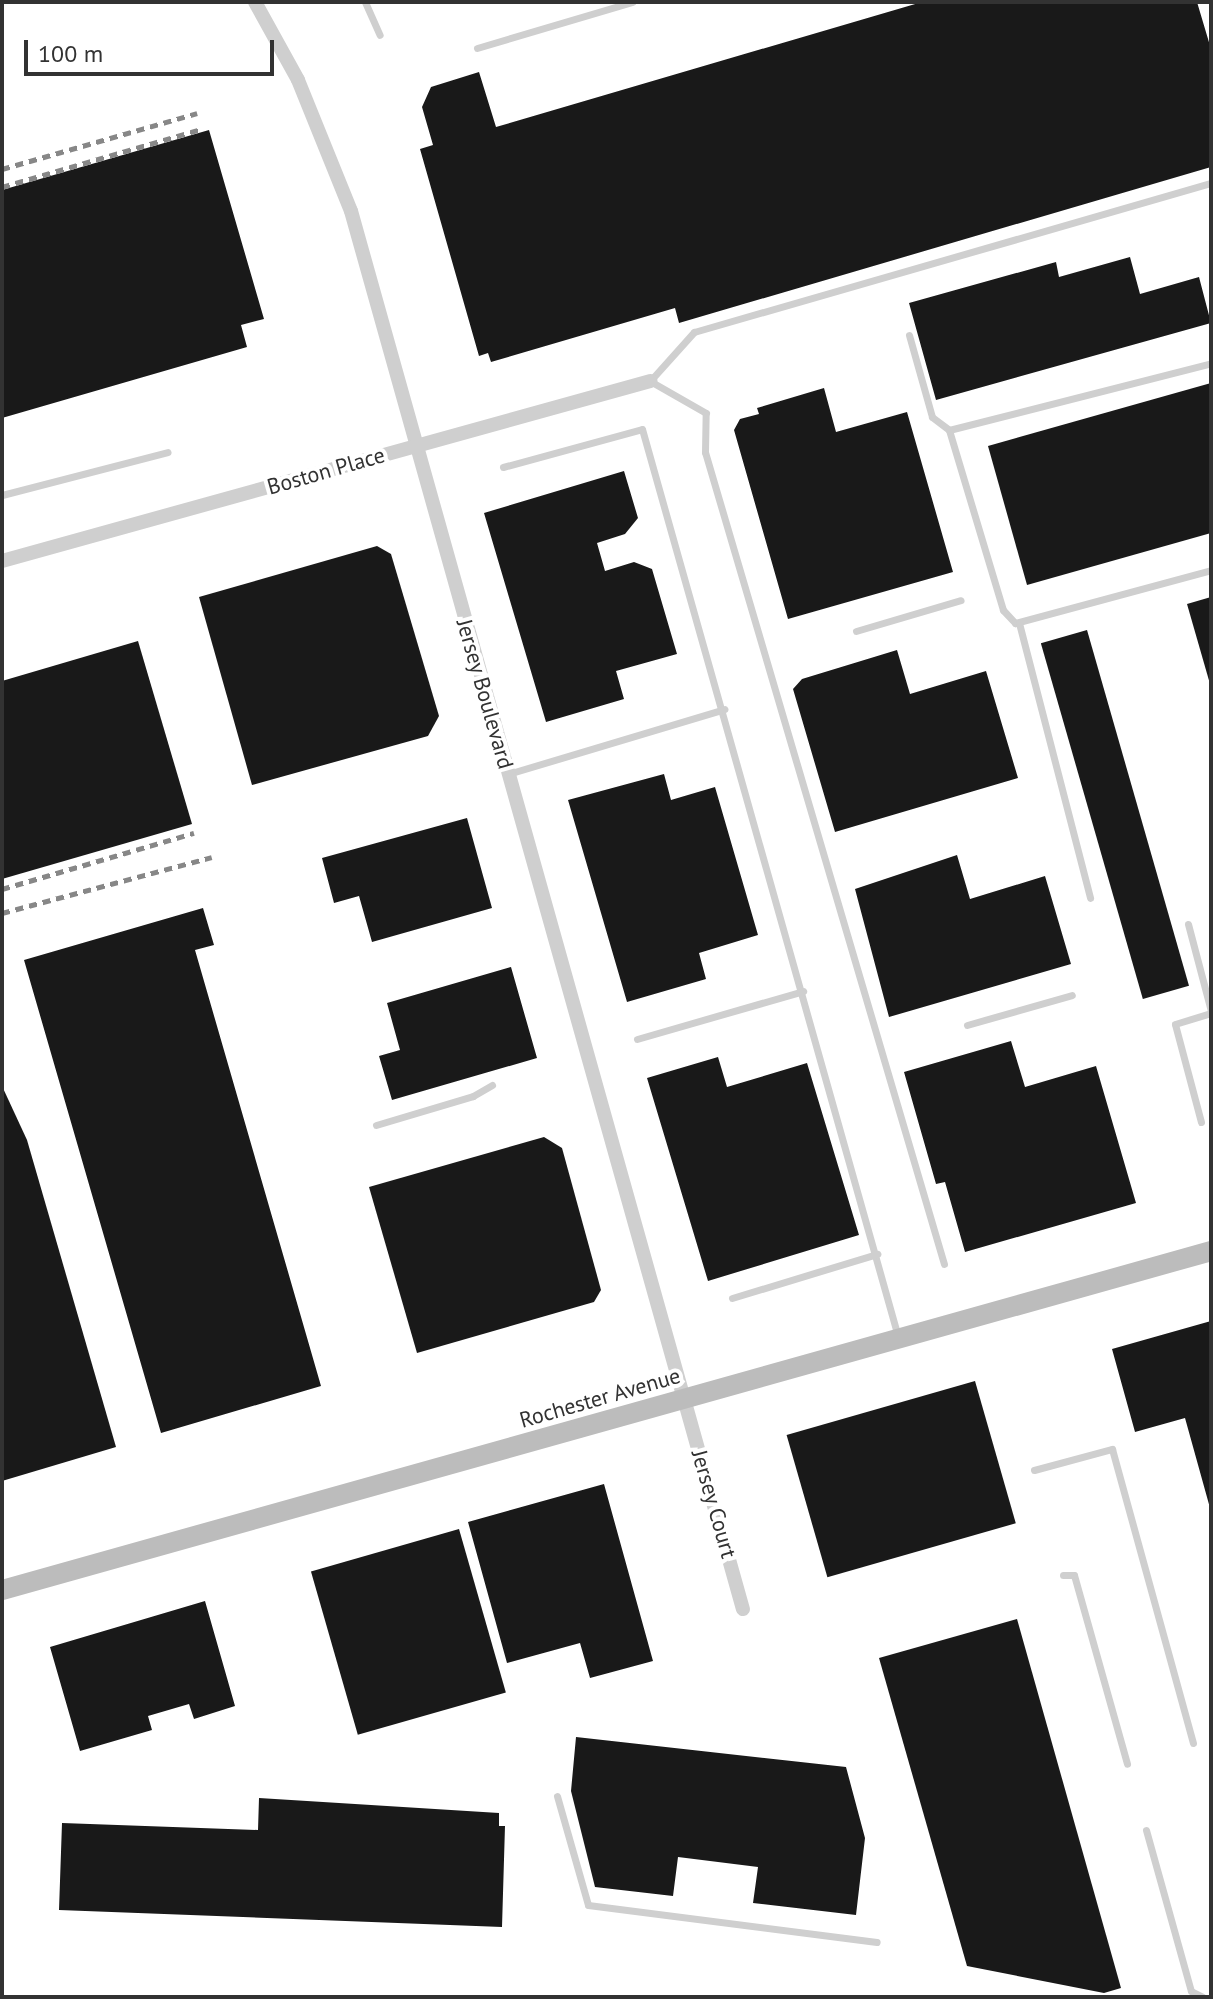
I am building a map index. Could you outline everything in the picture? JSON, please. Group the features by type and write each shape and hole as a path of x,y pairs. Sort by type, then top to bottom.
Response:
{"main road":[{"name":"Rochester Avenue","path":"2,1590 1211,1251"}],"street":[{"name":"Jersey Boulevard","path":"255,2 298,80 351,211 684,1399"},
{"name":"Boston Place","path":"2,561 650,381"},
{"name":"Jersey Court","path":"684,1399 743,1609"}],"lane":[{"path":"365,2 380,35"},
{"path":"477,48 632,2"},
{"path":"944,1264 705,452 706,413 650,381 694,332 1211,183"},
{"path":"909,335 932,417 949,430 1003,610 1019,623 1090,898"},
{"path":"949,430 1211,363"},
{"path":"503,467 642,429 724,709 899,1339"},
{"path":"2,495 168,452"},
{"path":"1019,623 1211,570"},
{"path":"856,631 961,600"},
{"path":"508,774 724,709"},
{"path":"1188,924 1211,1012 1175,1024 1201,1122"},
{"path":"637,1039 803,991"},
{"path":"967,1025 1072,995"},
{"path":"376,1125 473,1096 492,1085"},
{"path":"732,1298 877,1254"},
{"path":"1034,1470 1112,1449 1193,1743"},
{"path":"1063,1575 1074,1575 1127,1764"},
{"path":"557,1796 588,1905 877,1942"},
{"path":"1146,1830 1191,1991 1203,1997"}],"building":[{"path":"922,2 1197,2 1211,49 1211,167 679,323 675,308 491,362 488,353 479,356 420,149 433,145 422,107 431,87 479,72 496,127"},
{"path":"209,130 264,319 241,325 247,347 2,418 2,190"},
{"path":"1130,257 1140,294 1199,277 1211,323 936,400 909,303 1056,262 1059,277"},
{"path":"1211,383 1211,533 1027,585 988,446"},
{"path":"824,388 836,432 907,412 953,572 788,619 734,430 740,419 759,414 757,408"},
{"path":"624,471 638,518 625,534 597,543 605,571 634,562 652,569 677,654 616,671 624,699 546,722 484,513"},
{"path":"377,546 391,554 439,716 428,736 252,785 199,597"},
{"path":"1211,597 1211,684 1210,684 1187,604"},
{"path":"1087,630 1189,986 1143,999 1041,643"},
{"path":"138,641 192,824 2,879 2,681"},
{"path":"897,650 910,694 986,671 1018,778 835,832 793,689 802,679"},
{"path":"664,774 671,800 715,787 758,935 699,953 706,979 627,1002 568,800"},
{"path":"467,818 492,908 372,942 359,896 334,903 322,858"},
{"path":"957,855 970,899 1045,876 1071,964 889,1017 855,889"},
{"path":"203,908 214,945 195,950 321,1386 161,1433 24,960"},
{"path":"511,967 537,1058 392,1100 379,1056 400,1050 387,1003"},
{"path":"1011,1041 1025,1087 1096,1066 1136,1203 965,1252 945,1182 936,1184 904,1072"},
{"path":"718,1057 727,1087 807,1063 859,1235 708,1281 647,1078"},
{"path":"2,1086 27,1140 116,1447 2,1481"},
{"path":"544,1137 562,1148 601,1290 594,1302 417,1353 369,1187"},
{"path":"1211,1321 1210,1508 1185,1418 1135,1432 1112,1349"},
{"path":"975,1381 1016,1523 827,1577 787,1435"},
{"path":"604,1484 653,1661 590,1678 580,1643 507,1663 468,1522"},
{"path":"459,1529 506,1692 358,1735 311,1571"},
{"path":"205,1601 235,1706 194,1719 189,1704 148,1716 152,1730 80,1751 50,1647"},
{"path":"1017,1619 1121,1988 1104,1993 967,1966 879,1658"},
{"path":"576,1737 846,1767 865,1838 856,1915 753,1903 758,1867 678,1857 673,1896 595,1887 571,1791"},
{"path":"259,1798 499,1813 499,1826 505,1826 502,1927 59,1910 62,1823 258,1830"}],"railway":[{"path":"2,169 197,113"},
{"path":"2,187 202,129"},
{"path":"2,889 194,833"},
{"path":"2,913 212,857"}]}
